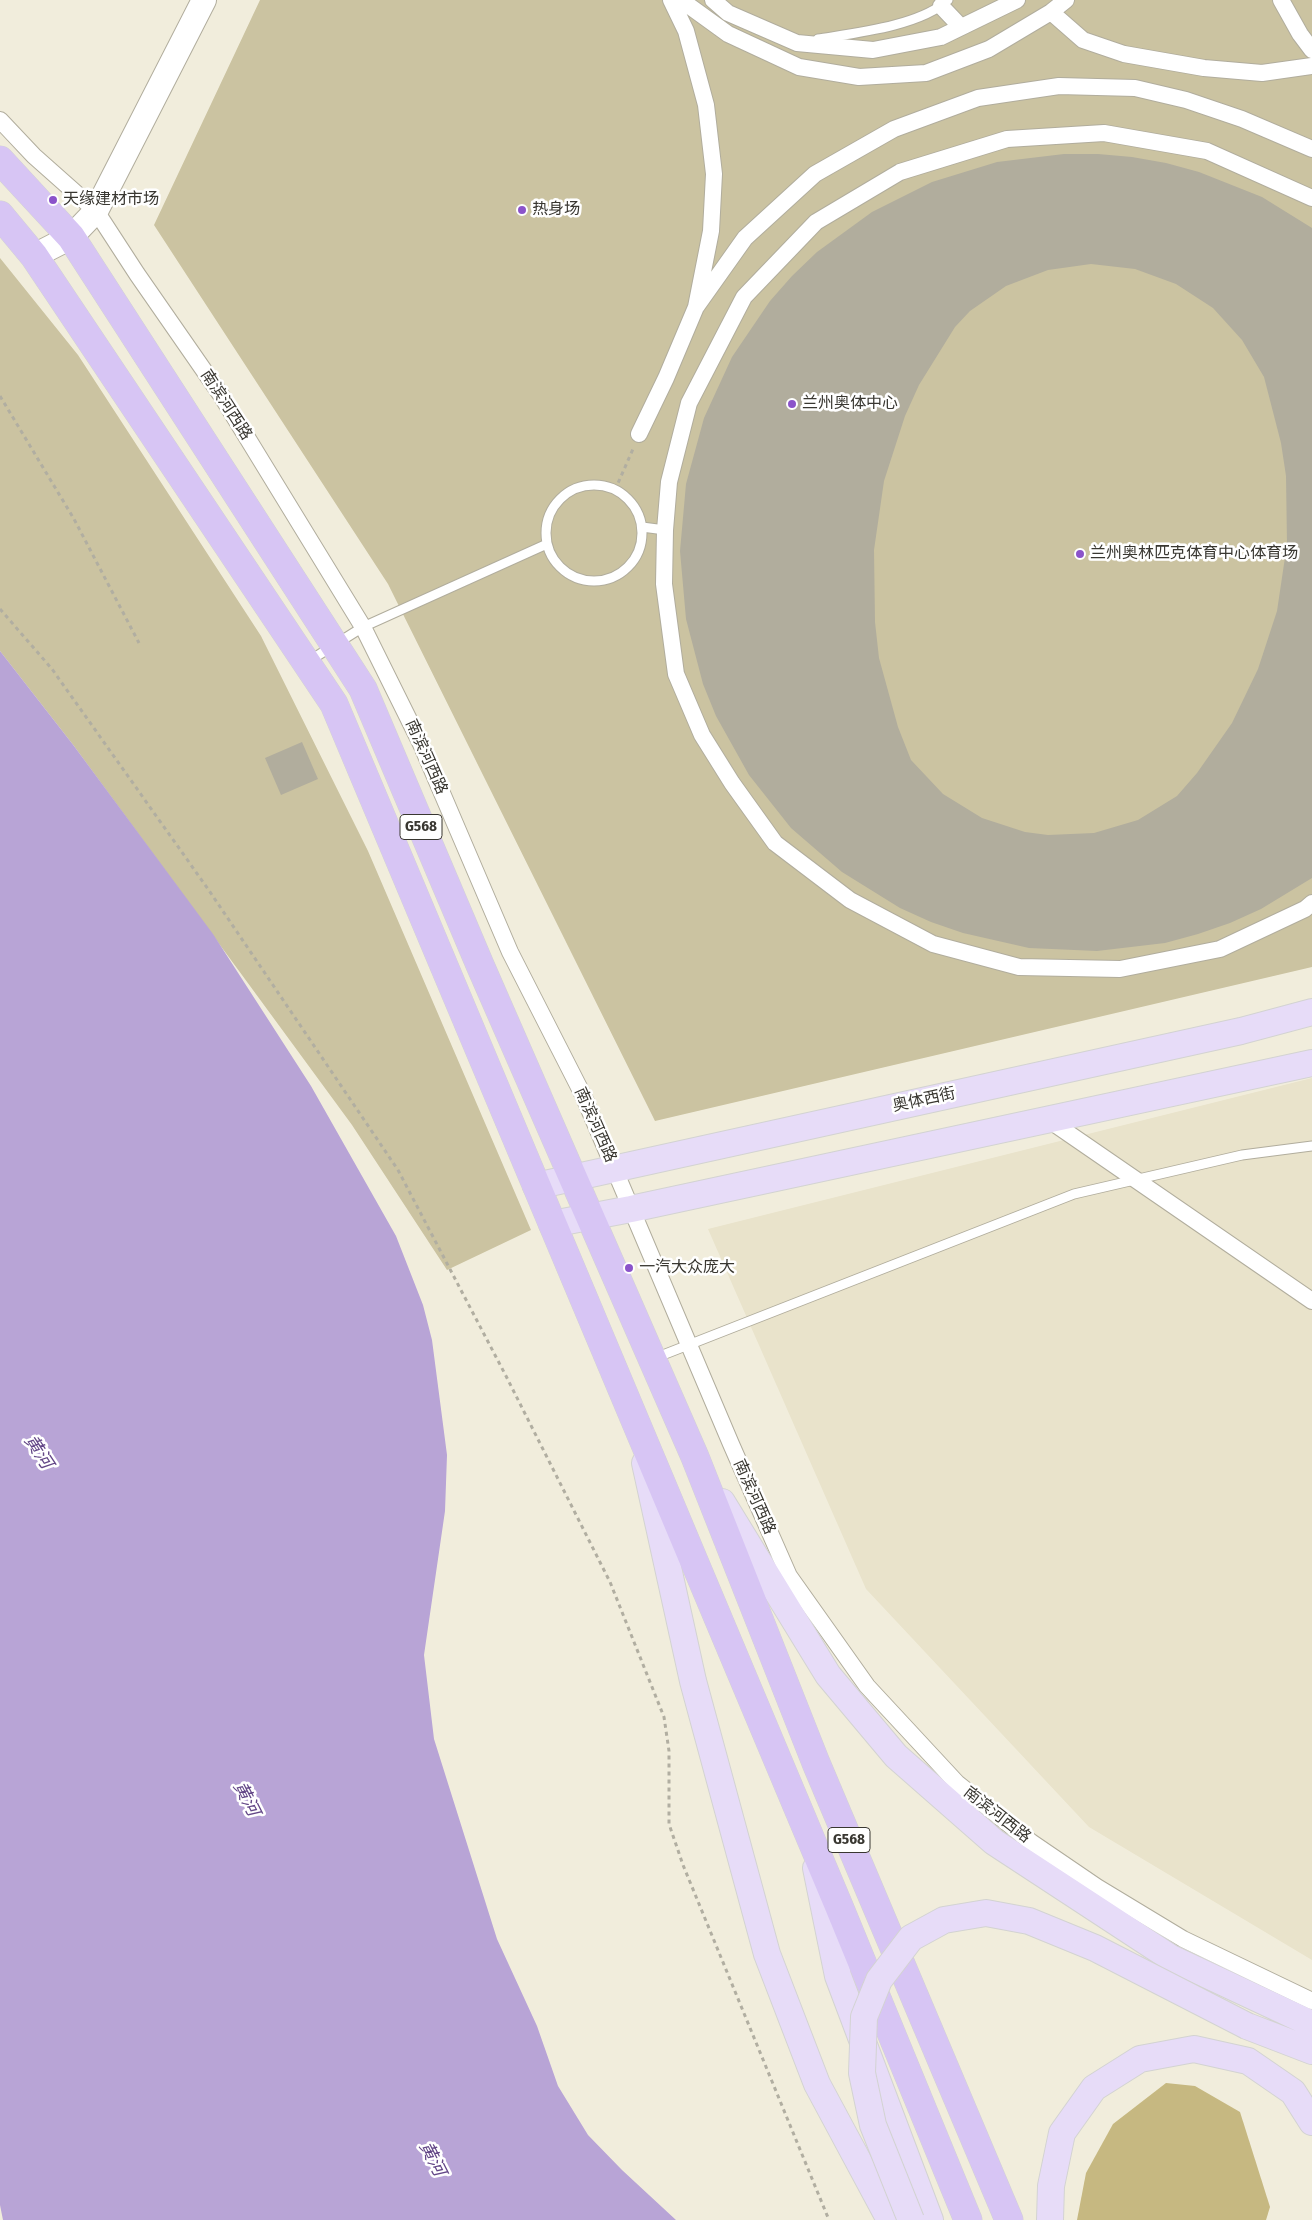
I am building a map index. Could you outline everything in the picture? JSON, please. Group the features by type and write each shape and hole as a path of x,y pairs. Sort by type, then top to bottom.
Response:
{"highway":[{"name":"南滨河西路","path":"0,160 71,237 363,689 480,965 695,1457 816,1763 1009,2220"},
{"name":"G568","path":"0,215 34,256 334,704 968,2220"}],"main road":[{"path":"34,256 71,237 96,212 204,0"},
{"name":"奥体西街","path":"536,1186 1241,1031 1312,1012"},
{"path":"552,1224 631,1209 1312,1063"},
{"path":"636,1424 693,1681 767,1954 817,2084 890,2220"},
{"path":"695,1457 828,1676 896,1756 994,1842 1171,1958 1312,2024"},
{"path":"808,1834 838,1976 930,2220"},
{"path":"911,2220 874,2125 862,2072 864,2017 879,1980 911,1938 944,1920 986,1913 1029,1921 1095,1948 1247,2026 1312,2051"},
{"path":"1050,2220 1051,2186 1062,2133 1094,2088 1140,2059 1194,2049 1248,2061 1293,2092 1312,2122"}],"street":[{"path":"639,434 666,378 696,307 711,231 714,174 706,105 686,31 671,0"},
{"path":"681,0 728,34 799,67 859,77 926,73 989,49 1051,12 1066,0"},
{"path":"712,0 728,13 796,43 873,50 941,37 1017,0"},
{"path":"1281,0 1300,34 1312,50"},
{"path":"944,3 961,27"},
{"path":"1051,12 1083,40 1124,54 1204,68 1262,73 1312,66"},
{"path":"696,307 745,238 815,174 894,129 978,98 1059,86 1135,88 1186,100 1233,116 1312,149"},
{"name":"南滨河西路","path":"0,120 34,156 96,212 221,395 362,627 421,744 510,952 583,1095 688,1345 789,1576 867,1686 956,1783 1031,1842 1097,1888 1183,1938 1312,2001"},
{"path":"1312,198 1207,151 1104,133 1007,139 900,172 816,222 744,297 689,403 670,482 665,530 664,584 676,674 702,735 732,783 775,843 850,900 932,944 1019,966 1120,969 1220,948 1305,909 1312,903"},
{"path":"1049,1120 1312,1301"}],"lane":[{"path":"796,43 891,27 944,3"},
{"path":"585,486 601,486 616,490 628,499 637,512 642,527 641,544 635,558 624,570 610,578 594,581 578,579 564,571 554,559 547,544 546,529 550,514 559,501 571,491 585,486"},
{"path":"642,527 665,530"},
{"path":"307,662 362,627 547,544"},
{"path":"652,1359 1074,1194 1242,1154 1312,1146"}],"path":[{"path":"0,396 74,519 140,642"},
{"path":"616,490 639,434"},
{"path":"0,609 52,669 202,881 398,1170 506,1376 610,1582 664,1717 669,1751 669,1824 683,1865 829,2220"}],"shaded area":[{"name":"兰州奥体中心","path":"260,0 1312,0 1312,967 655,1121 388,584 154,225"},
{"path":"0,258 78,355 261,636 368,851 531,1230 447,1270 352,1125 74,746 0,651"},
{"path":"1312,1078 1312,1960 1089,1827 866,1589 708,1229"},
{"path":"1166,2083 1195,2086 1240,2112 1270,2207 1266,2220 1077,2220 1086,2173 1113,2124"}],"water":[{"name":"黄河","path":"0,651 74,746 213,934 311,1086 396,1236 423,1305 432,1340 447,1455 445,1511 424,1655 434,1739 497,1939 537,2026 558,2086 588,2135 622,2170 676,2220 3,2220 0,2205"}],"building":[{"path":"1064,154 1098,154 1166,163 1199,172 1262,197 1312,228 1312,878 1261,909 1230,923 1165,943 1097,951 1029,948 963,933 931,922 900,908 842,872 791,828 749,775 716,716 703,684 686,619 680,551 686,484 704,418 732,357 770,301 817,252 872,212 932,182 997,162","holes":["1091,264 1135,269 1176,284 1213,308 1242,340 1264,377 1281,443 1286,476 1287,544 1277,611 1258,669 1232,723 1197,773 1177,796 1138,820 1094,833 1048,835 1025,832 982,818 943,794 911,760 898,727 879,658 875,622 874,550 884,481 905,416 919,385 955,327 970,311 1006,286 1048,270"]},
{"path":"302,742 318,779 281,795 265,758"}],"place":[{"name":"天缘建材市场","path":"53,200"},
{"name":"热身场","path":"522,210"},
{"name":"兰州奥体中心","path":"792,404"},
{"name":"兰州奥林匹克体育中心体育场","path":"1080,554"},
{"name":"一汽大众庞大","path":"629,1268"}]}
